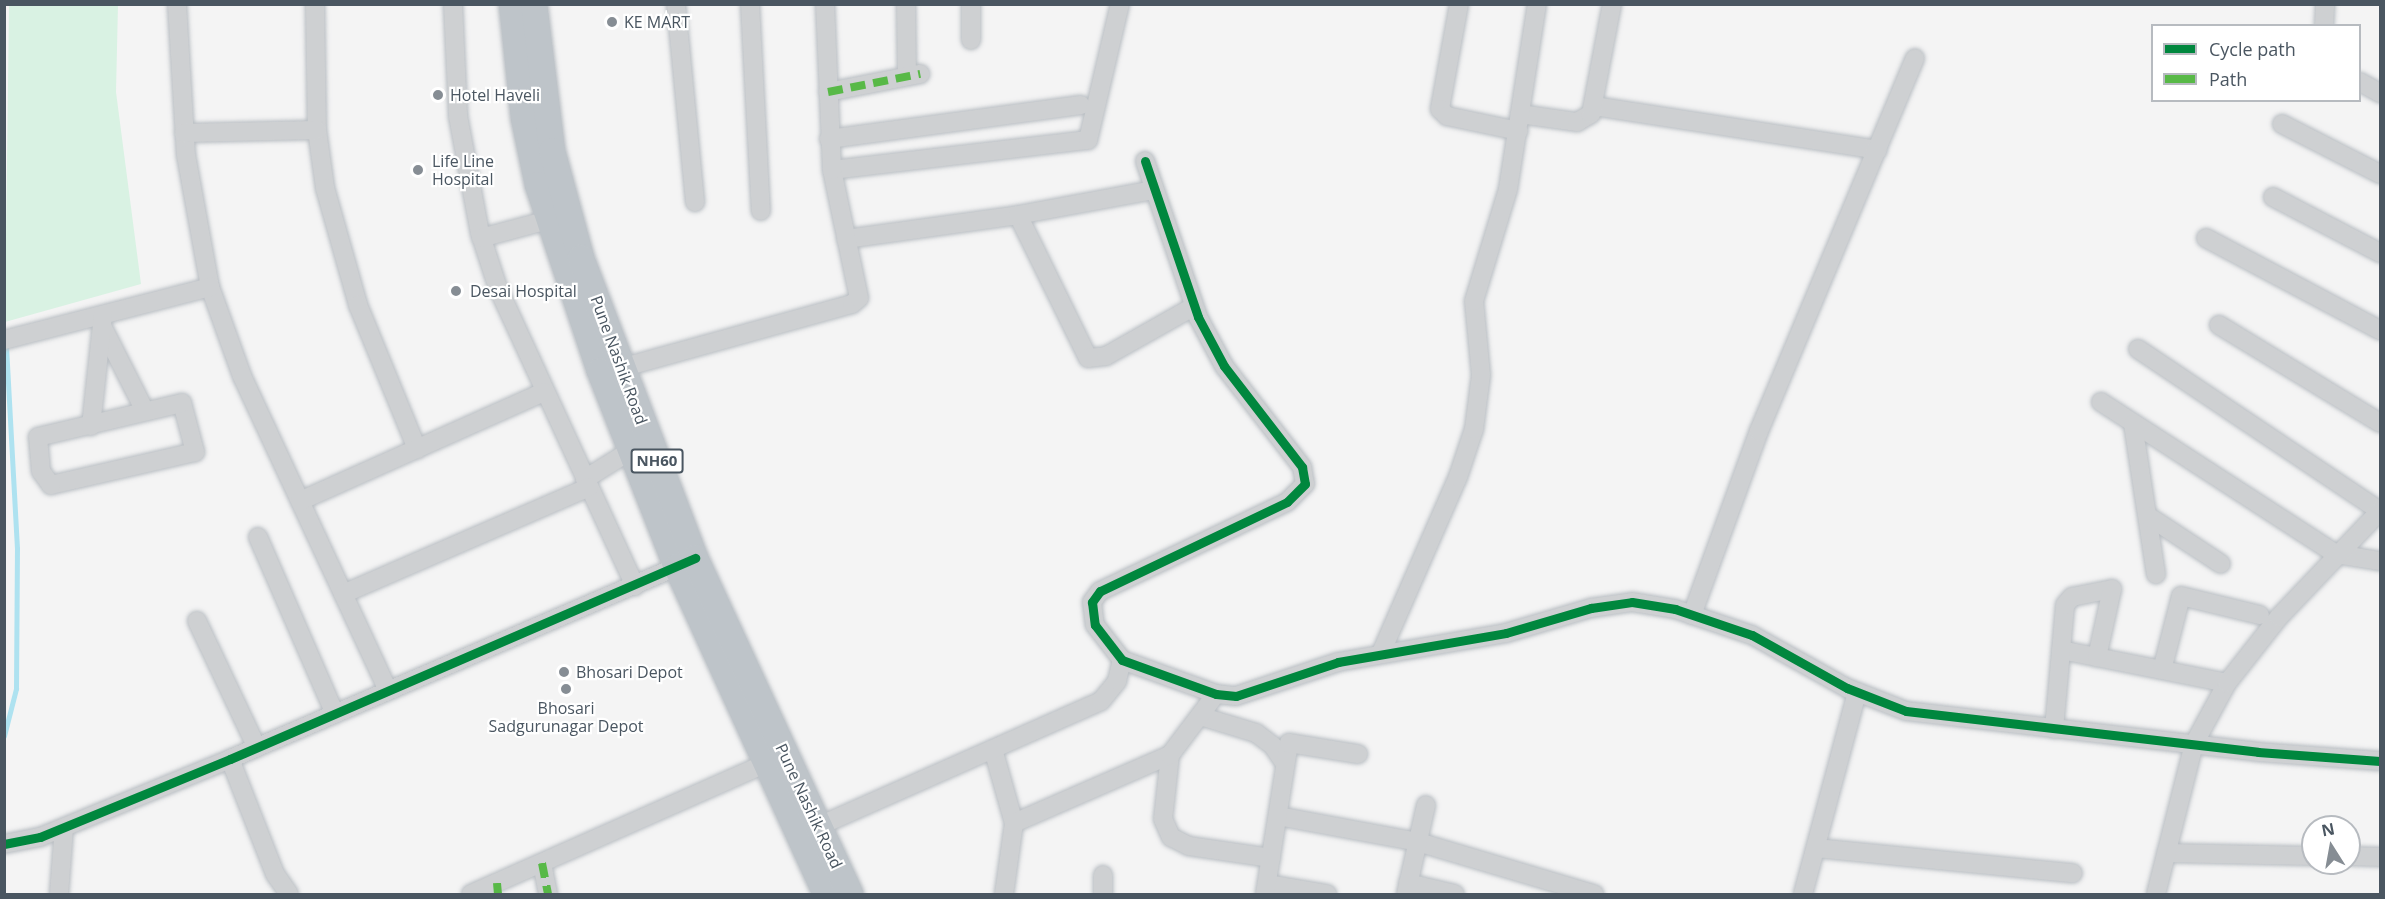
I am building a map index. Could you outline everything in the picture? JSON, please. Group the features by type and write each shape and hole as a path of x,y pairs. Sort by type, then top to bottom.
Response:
{"highway":[{"name":"Pune Nashik Road","path":"512,4 524,118 548,220 630,451 819,826 850,894"},
{"name":"Pune Nashik Road","path":"534,4 552,151 581,258 621,368 686,563 765,764 826,894"}],"street":[{"path":"177,4 184,133 210,287 243,376 388,691"},
{"path":"315,4 317,130 325,188 338,242 358,304 417,449"},
{"path":"453,4 458,116 481,238 498,288 634,586"},
{"path":"676,4 695,202"},
{"path":"750,4 761,211"},
{"path":"621,368 852,304 860,292 832,170 825,4"},
{"path":"828,92 913,75 906,4"},
{"path":"971,4 971,40"},
{"path":"832,170 1088,140 1120,4"},
{"path":"1459,4 1440,109 1447,116 1519,123 1586,120 1594,106 1612,4"},
{"path":"1382,653 1458,477 1474,429 1481,375 1474,301 1508,189 1537,4"},
{"path":"2324,24 2325,4"},
{"path":"1692,615 1759,431 1915,58"},
{"path":"2361,83 2380,93"},
{"path":"829,139 1081,105"},
{"path":"1594,106 1878,150"},
{"path":"2282,124 2380,174"},
{"path":"184,133 317,130"},
{"path":"1145,161 1193,307 1224,366 1302,467 1305,484 1287,502 1100,591 1092,602 1095,625 1122,660 1216,694 1252,693 1299,674 1382,653 1506,633 1613,603 1653,604 1752,635 1857,693 1906,711 2194,744 2380,761"},
{"path":"846,239 1018,215 1153,190"},
{"path":"2273,197 2380,253"},
{"path":"1018,215 1089,358 1106,356 1193,307"},
{"path":"481,238 548,220"},
{"path":"2205,238 2380,330"},
{"path":"4,340 102,320 210,287"},
{"path":"102,320 146,411"},
{"path":"91,426 102,320"},
{"path":"2219,325 2380,423"},
{"path":"2138,349 2380,511 2336,554 2227,683 2194,744 2156,894"},
{"path":"300,501 544,392"},
{"path":"2101,402 2336,554 2380,561"},
{"path":"182,403 195,452 51,485 40,471 38,437 91,426 182,403"},
{"path":"2133,424 2156,574"},
{"path":"343,594 587,483 630,451"},
{"path":"2148,516 2221,564"},
{"path":"258,537 335,714"},
{"path":"4,844 64,828 257,748 686,563"},
{"path":"2054,729 2067,600 2112,589 2097,657"},
{"path":"2162,670 2181,596 2260,615"},
{"path":"197,621 257,748"},
{"path":"2061,650 2227,683"},
{"path":"819,826 1101,700 1117,681 1122,660"},
{"path":"1803,894 1857,693"},
{"path":"1014,823 1170,755 1216,694"},
{"path":"1200,716 1256,733 1273,746 1285,764"},
{"path":"1327,894 1266,889 1289,743 1358,754"},
{"path":"993,749 1014,823 1004,894"},
{"path":"1170,755 1163,819 1171,837 1189,846 1271,858"},
{"path":"230,759 275,874 289,894"},
{"path":"471,894 498,889 542,863 765,764"},
{"path":"1426,805 1407,889 1455,894"},
{"path":"1278,816 1418,842 1594,894"},
{"path":"59,894 64,828"},
{"path":"1816,848 2073,873"},
{"path":"2166,853 2301,856"},
{"path":"2361,856 2380,857"},
{"path":"542,863 549,894"},
{"path":"1103,875 1103,894"}],"green space":[{"path":"9,5 118,5 116,92 141,284 5,322"}],"waterway":[{"path":"4,736 16,689 17,549 6,345"}],"marked path":[{"path":"828,92 920,74"},
{"path":"542,863 548,894"},
{"path":"497,883 498,894"}],"cycle path":[{"path":"1145,161 1198,317 1224,366 1302,467 1305,484 1287,502 1100,591 1092,602 1095,625 1122,660 1216,694 1236,696 1338,662 1506,633 1591,608 1632,602 1675,609 1752,635 1847,688 1906,711 2258,752 2380,761"},
{"path":"4,844 40,837 230,759 695,558"}],"place":[{"name":"KE MART","path":"612,22"},
{"name":"Hotel Haveli","path":"438,95"},
{"name":"Life Line Hospital","path":"418,170"},
{"name":"Desai Hospital","path":"456,291"},
{"name":"Bhosari Depot","path":"564,672"},
{"name":"Bhosari Sadgurunagar Depot","path":"566,689"}]}
